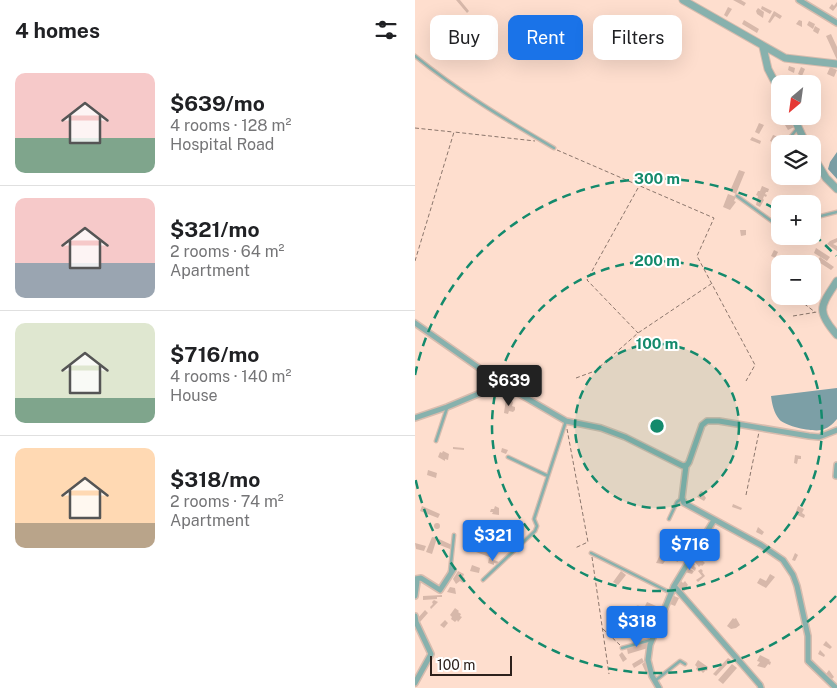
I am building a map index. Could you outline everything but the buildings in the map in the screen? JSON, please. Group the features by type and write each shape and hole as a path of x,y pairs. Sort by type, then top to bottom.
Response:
{"street":[{"path":"683,0 785,58 797,61 837,64"},
{"path":"799,0 837,23"},
{"path":"763,47 772,75"},
{"path":"797,125 802,135"},
{"path":"821,170 826,178 837,189"},
{"path":"836,284 819,312 837,334"},
{"path":"415,323 502,384 566,421 601,428 686,466"},
{"path":"415,418 502,384"},
{"path":"836,688 808,661 809,636 797,586 783,560 761,545 685,504 682,498 686,466 692,455 702,425 707,421 719,421 759,429 819,437 837,430"},
{"path":"837,465 837,476"},
{"path":"659,688 648,660 652,640 674,586 714,520"},
{"path":"415,596 417,582 415,579 421,578 441,590 452,572"},
{"path":"674,586 761,688"},
{"path":"415,616 431,654 415,683"}],"lane":[{"path":"415,56 434,71 516,126 554,148"},
{"path":"792,135 798,128"},
{"path":"737,196 771,221"},
{"path":"821,216 837,212"},
{"path":"437,441 447,407"},
{"path":"483,580 535,531 537,526 534,519 566,421"},
{"path":"508,458 548,476"},
{"path":"669,519 677,502 682,498"},
{"path":"452,572 449,571 454,535"},
{"path":"591,553 672,594"},
{"path":"638,608 660,620"},
{"path":"622,648 652,640"},
{"path":"655,681 681,661 685,664"}],"path":[{"path":"415,128 544,142"},
{"path":"415,261 454,132"},
{"path":"554,148 714,218 697,256 755,365 746,381"},
{"path":"638,188 587,280 638,332"},
{"path":"576,378 595,372 638,332 711,284"},
{"path":"808,305 819,312"},
{"path":"793,316 819,312"},
{"path":"566,421 591,553 609,674"},
{"path":"746,495 759,429"},
{"path":"575,548 588,542"},
{"path":"603,629 622,648"}],"water":[{"path":"837,152 837,179 828,169 830,162"},
{"path":"837,388 837,419 830,426 823,429 805,429 786,424 779,419 773,408 771,396"}]}
